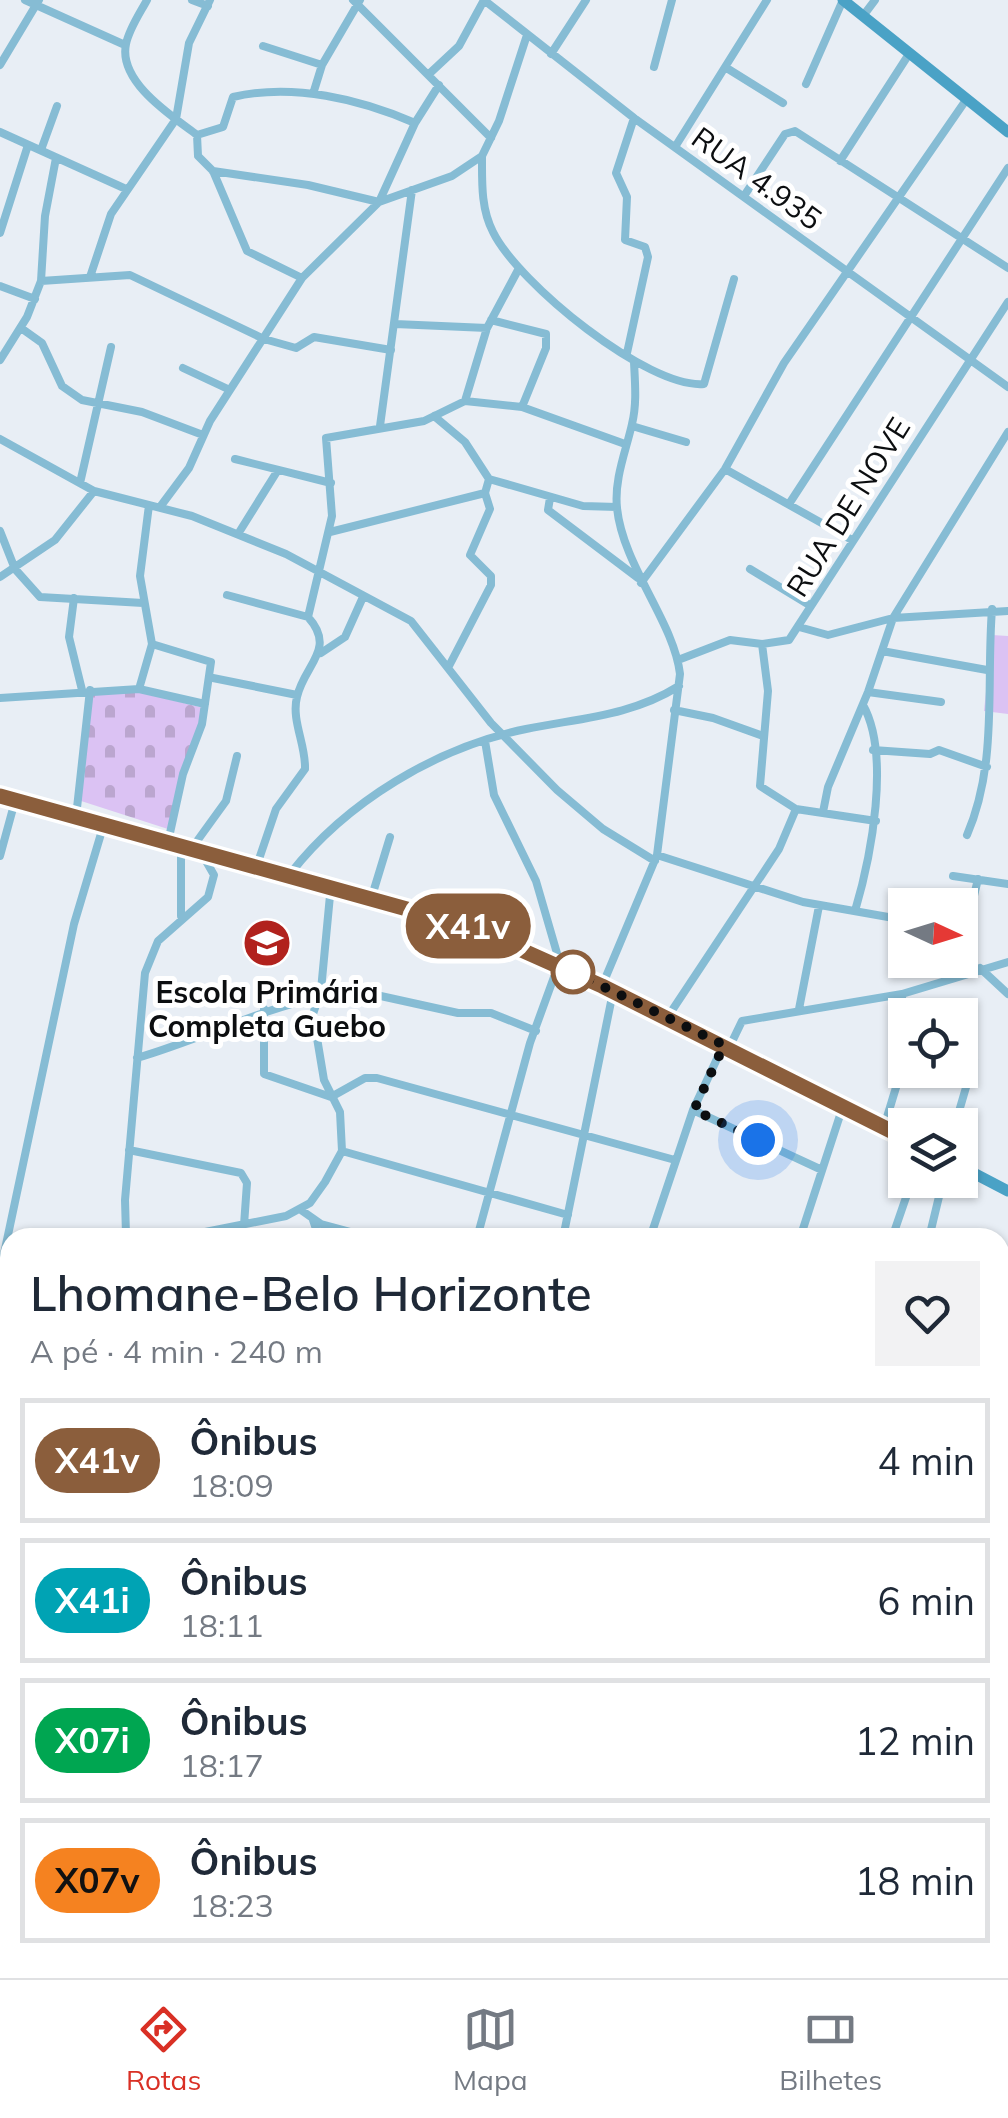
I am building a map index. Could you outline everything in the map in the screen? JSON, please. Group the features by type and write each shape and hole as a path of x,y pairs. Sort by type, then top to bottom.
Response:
{"main road":[{"path":"843,0 966,100 1005,125"},
{"path":"0,796 372,896 468,926 608,989 888,1129"},
{"path":"978,1175 1008,1191"}],"street":[{"path":"25,0 125,45 140,86 197,135 198,156 212,171 246,251 302,278"},
{"path":"125,45 146,0"},
{"path":"90,278 102,236 126,189 176,119 189,43 209,3 192,0"},
{"path":"551,54 586,0"},
{"path":"654,67 672,0"},
{"path":"676,147 767,0"},
{"path":"806,84 843,0"},
{"path":"862,16 875,0"},
{"path":"430,74 459,46 488,1"},
{"name":"RUA 4.935","path":"488,1 634,118 1008,386"},
{"path":"313,94 322,65 357,2 492,138"},
{"path":"0,65 38,3"},
{"path":"212,171 308,185 379,202 474,165 492,138 527,35"},
{"path":"263,46 322,65"},
{"path":"840,161 909,54"},
{"path":"726,67 783,102"},
{"path":"160,507 190,468 203,435 302,278 379,202 414,123 438,85"},
{"path":"197,135 223,126 230,100 237,95 313,94 368,104 414,123"},
{"path":"640,581 725,469 784,363 850,274 966,100"},
{"path":"41,150 57,106"},
{"path":"627,353 648,257 646,247 624,240 627,197 616,172 634,118"},
{"path":"744,196 789,130 901,197 1008,268"},
{"path":"0,132 126,189"},
{"path":"0,233 28,145"},
{"path":"482,156 486,215 518,270 556,306 627,353 634,362 704,384 734,279"},
{"path":"0,360 20,328 41,281 45,216 56,158"},
{"path":"788,504 1008,168"},
{"path":"380,426 412,190"},
{"path":"465,402 489,324 518,270"},
{"path":"41,281 139,279 264,339 298,348 314,337 391,350"},
{"path":"0,286 35,299"},
{"name":"RUA DE NOVE","path":"678,660 730,640 762,644 789,640 1008,302"},
{"path":"394,324 489,324 546,334 546,348 522,407"},
{"path":"20,328 42,343 62,386 82,400 142,412 203,435"},
{"path":"80,483 112,347"},
{"path":"565,1228 608,989 656,858 679,686 678,660 640,581 617,507 625,444 632,426 634,362"},
{"path":"183,368 230,390"},
{"path":"308,617 330,532 332,483 326,438 380,426 404,426 465,402 522,407 625,444"},
{"path":"434,416 465,442 489,479 550,498 617,507"},
{"path":"632,426 686,442"},
{"path":"824,812 828,787 868,692 893,618 1008,432"},
{"path":"0,439 94,491 160,507 238,534 320,571 419,627 504,734 586,817 656,858 819,906 888,917"},
{"path":"235,459 332,483"},
{"path":"725,469 852,540"},
{"path":"238,534 278,470"},
{"path":"448,666 491,585 491,576 470,555 490,509 485,493 489,479"},
{"path":"0,577 56,540 94,491"},
{"path":"330,532 485,493"},
{"path":"550,498 548,510 561,522 640,581"},
{"path":"139,688 152,644 140,576 148,505"},
{"path":"0,532 15,569 40,597 142,603"},
{"path":"750,570 811,606"},
{"path":"227,595 308,617 318,628 321,653"},
{"path":"257,865 276,809 304,775 306,748 297,722 296,696 321,653 345,636 363,597"},
{"path":"74,598 69,637 86,690 76,817"},
{"path":"968,835 987,767 987,670 992,609"},
{"path":"799,627 828,636 893,618 1008,610"},
{"path":"152,644 208,658 213,678 180,845 181,916"},
{"path":"762,644 767,675 760,786 796,809 876,821"},
{"path":"882,652 987,670"},
{"path":"213,678 296,696"},
{"path":"290,874 338,822 441,758 504,734 639,707 679,686"},
{"path":"0,698 139,688 205,704"},
{"path":"868,692 941,702"},
{"path":"855,911 876,821 872,722 863,705"},
{"path":"674,710 713,718 763,736"},
{"path":"480,1228 536,1031 560,966 536,881 494,795 485,741"},
{"path":"872,750 930,754 939,750 987,767"},
{"path":"180,845 226,800 238,756"},
{"path":"0,856 15,800"},
{"path":"666,1018 756,886 779,849 796,809"},
{"path":"12,1228 74,924 103,826"},
{"path":"372,896 390,837"},
{"path":"126,1228 129,1150 150,954 181,916 208,897 214,875 206,861"},
{"path":"953,876 1008,884"},
{"path":"976,888 978,880"},
{"path":"225,1228 301,1210 325,1182 342,1150 340,1112 324,1080 313,1014 320,994 331,885"},
{"path":"799,1009 819,906"},
{"path":"980,968 1008,962"},
{"path":"980,968 1008,994"},
{"path":"653,1228 694,1110 742,1021 902,994 953,978"},
{"path":"137,1058 196,1040 264,1009 320,994 358,991 458,1013 491,1013 536,1031"},
{"path":"884,1127 904,1060 902,994"},
{"path":"264,1009 264,1074 332,1097 365,1078 376,1078 675,1160"},
{"path":"803,1228 844,1106"},
{"path":"694,1110 822,1170"},
{"path":"129,1150 241,1173 248,1182 244,1225"},
{"path":"342,1150 568,1216"},
{"path":"895,1228 906,1198"},
{"path":"931,1228 939,1198"},
{"path":"301,1210 312,1220 339,1228"},
{"path":"312,1220 315,1228"}],"green space":[{"path":"992,635 1008,636 1008,714 984,711"},
{"path":"139,692 204,708 171,830 78,800 91,695"}],"bus line":[{"name":"X41v","path":"0,796 360,892 468,926 724,1045 888,1129"}],"place":[{"name":"Escola Primária Completa Guebo","path":"267,943"}],"route":[{"path":"573,972 724,1045 694,1110 758,1140"}]}
